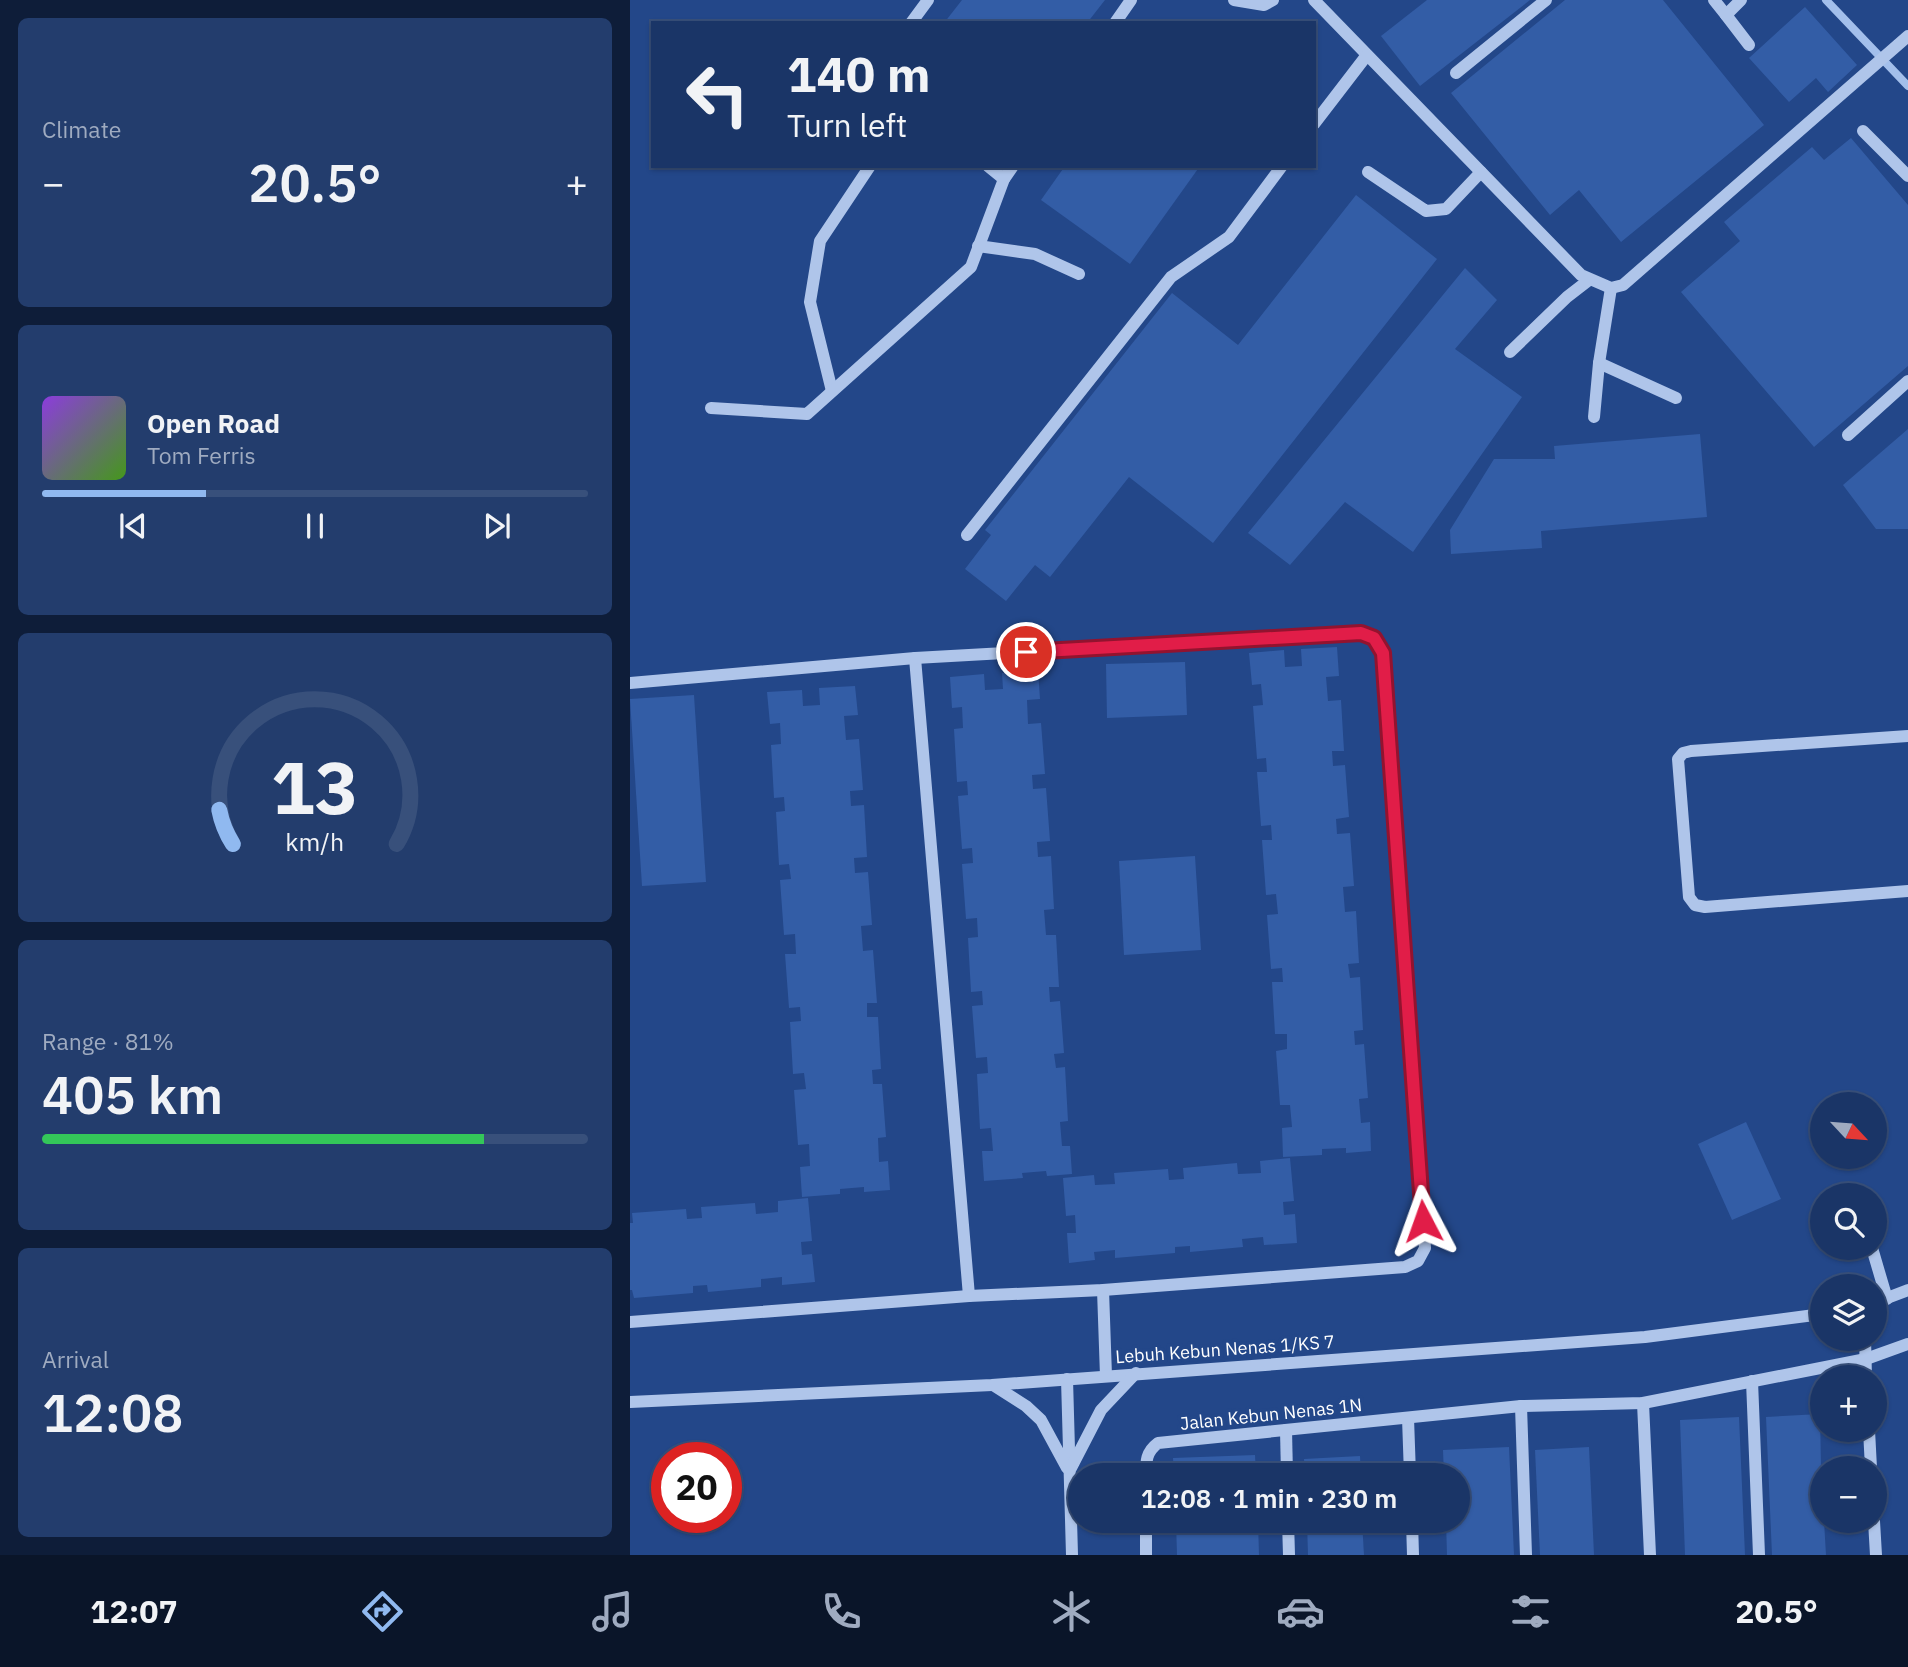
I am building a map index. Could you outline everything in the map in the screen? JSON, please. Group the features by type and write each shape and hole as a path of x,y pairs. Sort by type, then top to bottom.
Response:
{"street":[{"path":"912,21 928,0"},
{"path":"1116,21 1131,0"},
{"path":"1234,0 1264,5 1273,0"},
{"path":"1314,0 1589,280 1611,288 1623,285 1908,36"},
{"path":"1456,73 1546,0"},
{"path":"1714,0 1749,45"},
{"path":"1726,15 1741,0"},
{"path":"1316,121 1367,55"},
{"path":"1863,131 1908,176"},
{"path":"832,391 810,302 820,241 869,168"},
{"path":"990,168 1004,179"},
{"path":"711,408 807,414 971,267 1004,179 1012,168"},
{"path":"967,535 1171,277 1229,237 1281,168"},
{"path":"1367,173 1426,211 1446,209 1480,172"},
{"path":"978,246 1035,254 1079,274"},
{"path":"1510,352 1567,297 1589,280"},
{"path":"1594,417 1611,288"},
{"path":"1599,363 1675,398"},
{"path":"1848,435 1908,381"},
{"path":"630,683 915,658 1361,633 1374,638 1383,653 1425,1248 1418,1261 1405,1267 630,1322"},
{"path":"915,658 969,1296"},
{"path":"1908,736 1691,751 1683,753 1678,759 1689,897 1695,905 1705,907 1908,891"},
{"path":"1103,1290 1106,1376"},
{"path":"1887,1299 1908,1290"},
{"name":"Lebuh Kebun Nenas 1/KS 7","path":"630,1402 992,1385 1645,1337 1810,1316"},
{"name":"Jalan Kebun Nenas 1N","path":"1146,1463 1149,1450 1158,1443 1521,1406 1643,1403 1866,1359 1908,1344"},
{"path":"1866,1351 1866,1365"},
{"path":"1074,1463 1101,1410 1136,1373"},
{"path":"1066,1379 1069,1463"},
{"path":"1752,1381 1759,1555"},
{"path":"992,1385 1026,1406 1041,1420 1068,1470"},
{"path":"1643,1403 1650,1555"},
{"path":"1521,1406 1527,1555"},
{"path":"1408,1418 1410,1463"},
{"path":"1286,1430 1287,1463"},
{"path":"1071,1533 1072,1555"},
{"path":"1146,1533 1146,1555"},
{"path":"1288,1533 1289,1555"},
{"path":"1412,1533 1413,1555"},
{"path":"1875,1533 1876,1555"}],"building":[{"path":"962,0 1105,0 1089,21 946,21"},
{"path":"1427,0 1530,0 1420,86 1381,36"},
{"path":"1565,0 1663,0 1764,125 1621,242 1579,190 1550,215 1451,93"},
{"path":"1805,7 1857,65 1828,92 1816,78 1789,102 1749,58"},
{"path":"1851,138 1908,205 1908,366 1814,447 1681,292 1740,241 1724,222 1812,147 1824,160"},
{"path":"1064,168 1199,168 1130,264 1041,200"},
{"path":"1356,195 1437,259 1213,543 1129,477 1050,577 1035,565 1006,601 965,569 991,535 985,530 1172,293 1238,345"},
{"path":"1465,268 1497,300 1455,349 1522,397 1413,552 1345,502 1290,565 1248,533"},
{"path":"1908,429 1908,529 1876,529 1843,485"},
{"path":"1700,434 1707,517 1541,531 1542,548 1451,554 1450,530 1494,459 1555,459 1554,446"},
{"path":"1337,647 1339,676 1326,677 1328,701 1341,700 1344,751 1332,751 1333,766 1345,765 1349,817 1336,819 1337,834 1350,833 1354,886 1343,887 1345,912 1356,911 1359,963 1348,964 1350,978 1360,977 1363,1030 1354,1031 1355,1045 1364,1044 1368,1098 1359,1099 1361,1123 1370,1122 1371,1151 1346,1153 1346,1148 1322,1149 1322,1155 1283,1157 1282,1128 1292,1127 1290,1105 1280,1105 1276,1051 1287,1049 1287,1034 1275,1034 1272,982 1283,982 1282,968 1271,969 1267,915 1278,914 1276,894 1266,895 1262,840 1272,840 1271,825 1261,826 1257,772 1267,772 1266,758 1257,759 1253,706 1263,705 1261,684 1252,685 1249,653 1284,650 1285,667 1302,666 1301,649"},
{"path":"1185,662 1187,715 1107,718 1106,664"},
{"path":"1038,670 1040,699 1027,700 1028,724 1041,723 1045,774 1032,775 1033,789 1046,788 1050,841 1037,842 1038,857 1051,856 1054,909 1044,910 1046,935 1056,935 1059,987 1049,987 1050,1002 1060,1001 1064,1053 1054,1054 1056,1068 1065,1067 1068,1121 1060,1122 1062,1146 1070,1146 1072,1174 1047,1176 1046,1171 1022,1173 1023,1178 984,1181 982,1151 993,1151 991,1128 980,1129 977,1074 988,1073 987,1057 976,1058 972,1006 983,1005 982,991 971,992 968,938 978,937 977,918 966,919 962,864 973,863 972,848 962,849 958,796 968,795 967,781 957,782 954,729 963,728 962,707 952,708 950,677 984,674 985,690 1003,689 1002,673"},
{"path":"855,686 858,715 844,716 846,740 859,739 863,790 850,791 851,806 864,805 867,857 854,858 855,873 868,872 872,925 861,926 863,951 873,950 877,1003 867,1003 867,1017 878,1017 881,1069 872,1070 873,1084 882,1084 886,1137 878,1138 879,1162 888,1161 890,1190 864,1192 864,1187 840,1189 840,1194 802,1197 800,1167 810,1166 809,1144 798,1145 794,1090 806,1089 804,1073 793,1074 790,1022 801,1021 800,1007 789,1008 785,954 796,954 795,934 784,935 780,880 791,879 789,864 779,865 776,812 785,811 784,797 774,798 771,745 781,744 780,723 770,724 767,692 802,690 803,706 820,705 819,688"},
{"path":"694,695 706,882 642,886 630,699"},
{"path":"1195,856 1201,950 1124,955 1119,861"},
{"path":"1746,1122 1781,1199 1732,1220 1698,1144"},
{"path":"1290,1158 1294,1201 1283,1202 1284,1215 1295,1214 1297,1243 1264,1245 1263,1237 1242,1239 1243,1247 1190,1252 1190,1246 1175,1247 1175,1253 1115,1258 1115,1250 1094,1252 1095,1260 1069,1263 1067,1233 1076,1233 1075,1215 1066,1216 1063,1178 1094,1175 1095,1185 1115,1184 1114,1173 1168,1169 1169,1180 1184,1179 1183,1168 1237,1163 1238,1174 1261,1173 1260,1161"},
{"path":"808,1198 812,1241 801,1242 802,1255 812,1254 815,1282 782,1285 782,1277 761,1279 761,1287 708,1292 707,1285 693,1286 693,1293 634,1298 630,1290 632,1213 686,1209 687,1219 702,1218 701,1207 755,1203 756,1214 778,1212 778,1201"},
{"path":"1810,1415 1810,1442 1821,1442 1821,1456 1810,1456 1810,1533 1825,1533 1826,1555 1772,1555 1766,1417"},
{"path":"1739,1417 1745,1555 1685,1555 1680,1420"},
{"path":"1509,1447 1514,1555 1447,1555 1446,1533 1470,1533 1470,1463 1444,1463 1443,1450"},
{"path":"1589,1447 1594,1555 1540,1555 1535,1450"},
{"path":"1255,1455 1255,1463 1173,1463 1173,1458"},
{"path":"1360,1456 1360,1463 1304,1463 1304,1459"},
{"path":"1176,1533 1258,1533 1259,1555 1177,1555"},
{"path":"1307,1533 1363,1533 1364,1555 1308,1555"}],"waterway":[{"path":"1826,0 1908,86"}],"route":[{"path":"1026,652 1361,633 1374,638 1383,653 1423,1221"}]}
